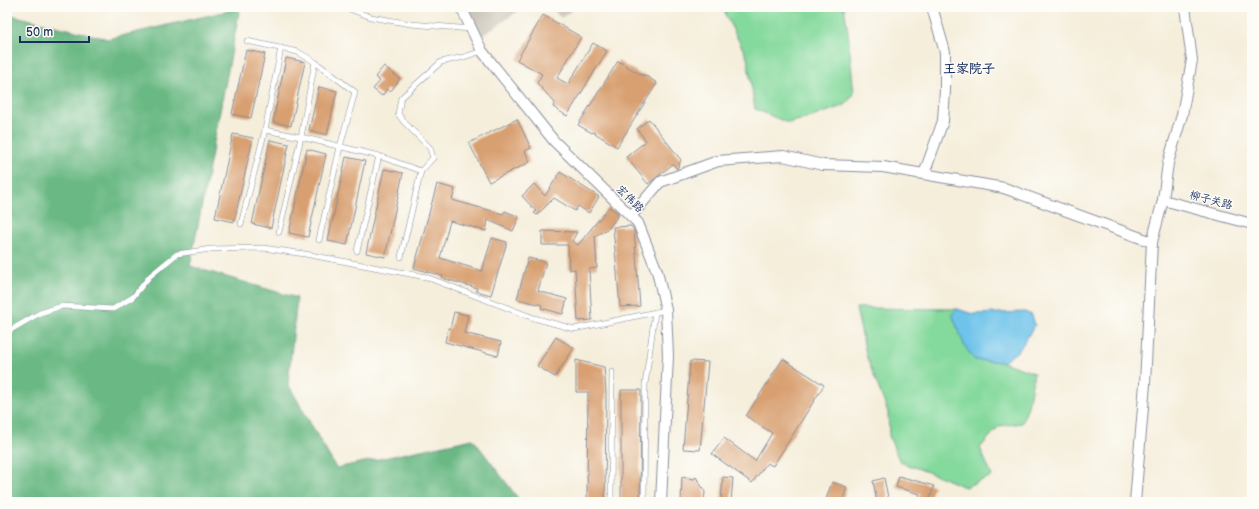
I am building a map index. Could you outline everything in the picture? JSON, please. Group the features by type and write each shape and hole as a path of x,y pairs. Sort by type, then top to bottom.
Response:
{"street":[{"name":"宏伟路","path":"461,7 482,51 554,141 638,223 658,271 666,310 668,356 662,502"},
{"path":"924,174 943,121 945,90 945,52 932,7"},
{"path":"1135,502 1145,384 1152,242 1163,200 1168,163 1182,115 1192,60 1185,7"},
{"path":"631,216 660,182 718,161 783,156 823,165 883,166 1004,188 1152,242"},
{"name":"柳子关路","path":"1163,200 1252,224"}],"lane":[{"path":"344,7 371,17 411,24 471,29"},
{"path":"247,41 298,52 315,62 355,92 340,147 319,240"},
{"path":"241,224 265,130 281,48"},
{"path":"401,257 421,171 433,158 430,148 398,114 401,98 441,62 482,51"},
{"path":"280,232 315,62"},
{"path":"265,130 379,156 421,171"},
{"path":"357,251 379,156"},
{"path":"7,332 40,313 62,306 113,309 133,297 150,276 177,254 211,249 263,248 305,254 426,277 534,318 574,329 666,310"},
{"path":"644,502 645,385 655,312"},
{"path":"612,372 612,502"}],"shaded area":[{"path":"461,7 524,7 476,40"},
{"path":"550,7 577,7 561,18"}],"green space":[{"path":"723,7 844,7 854,94 845,105 812,117 788,123 755,109 747,57"},
{"path":"240,8 190,266 297,298 288,384 336,468 473,439 521,502 7,502 7,14 108,39"},
{"path":"856,308 957,309 952,315 975,360 1003,362 1034,373 1028,406 1022,423 999,426 980,448 992,476 965,487 900,462 889,436 888,412 867,358"}],"water":[{"path":"957,309 973,314 1025,312 1032,315 1035,325 1019,350 1003,362 975,360 965,347 952,314"}],"building":[{"path":"543,15 581,37 557,78 568,84 593,43 607,51 567,116 553,107 555,103 537,83 542,74 517,60"},
{"path":"246,50 265,54 251,118 232,114"},
{"path":"286,58 305,62 291,126 273,122"},
{"path":"618,61 657,83 617,147 593,132 592,133 578,125"},
{"path":"384,66 400,79 390,92 387,89 382,96 373,89 380,81 375,77"},
{"path":"319,87 337,91 327,135 309,130"},
{"path":"517,119 531,148 525,151 530,162 489,182 469,143"},
{"path":"649,119 681,160 677,169 673,164 648,184 626,157 646,141 637,129"},
{"path":"233,134 253,138 234,222 215,218"},
{"path":"270,140 289,144 271,228 252,224"},
{"path":"307,149 326,154 308,237 289,233"},
{"path":"346,157 365,161 347,245 328,241"},
{"path":"384,169 403,173 385,257 366,253"},
{"path":"560,172 599,197 589,213 578,206 575,211 554,198 537,215 534,213 536,211 522,196 534,184 545,196"},
{"path":"437,184 455,189 452,200 503,214 505,211 519,217 513,231 488,220 486,231 450,221 440,258 482,271 492,238 507,242 491,295 476,291 477,288 442,278 443,276 414,268"},
{"path":"609,207 619,214 609,228 595,236 597,268 589,269 592,320 578,321 575,269 569,270 568,245 542,245 542,231 577,232 572,241 578,245"},
{"path":"631,226 634,230 640,306 620,307 613,227"},
{"path":"528,258 546,262 538,291 567,299 563,314 541,308 542,305 517,299"},
{"path":"454,312 468,315 464,333 501,342 498,356 445,342"},
{"path":"556,337 574,348 555,377 537,366"},
{"path":"783,359 824,385 773,466 767,463 752,483 712,454 724,438 755,461 772,433 746,416"},
{"path":"576,360 604,367 606,392 605,502 587,502 588,392 576,392"},
{"path":"690,361 708,362 700,450 683,449"},
{"path":"621,390 641,390 640,502 621,502"},
{"path":"899,476 934,486 929,502 918,502 920,494 896,487"},
{"path":"682,477 694,479 696,477 705,492 704,502 681,502"},
{"path":"723,477 733,478 731,502 721,502"},
{"path":"884,478 889,502 877,502 873,481"},
{"path":"832,482 847,487 842,502 825,502"}],"district":[{"name":"王家院子","path":"969,69"}]}
